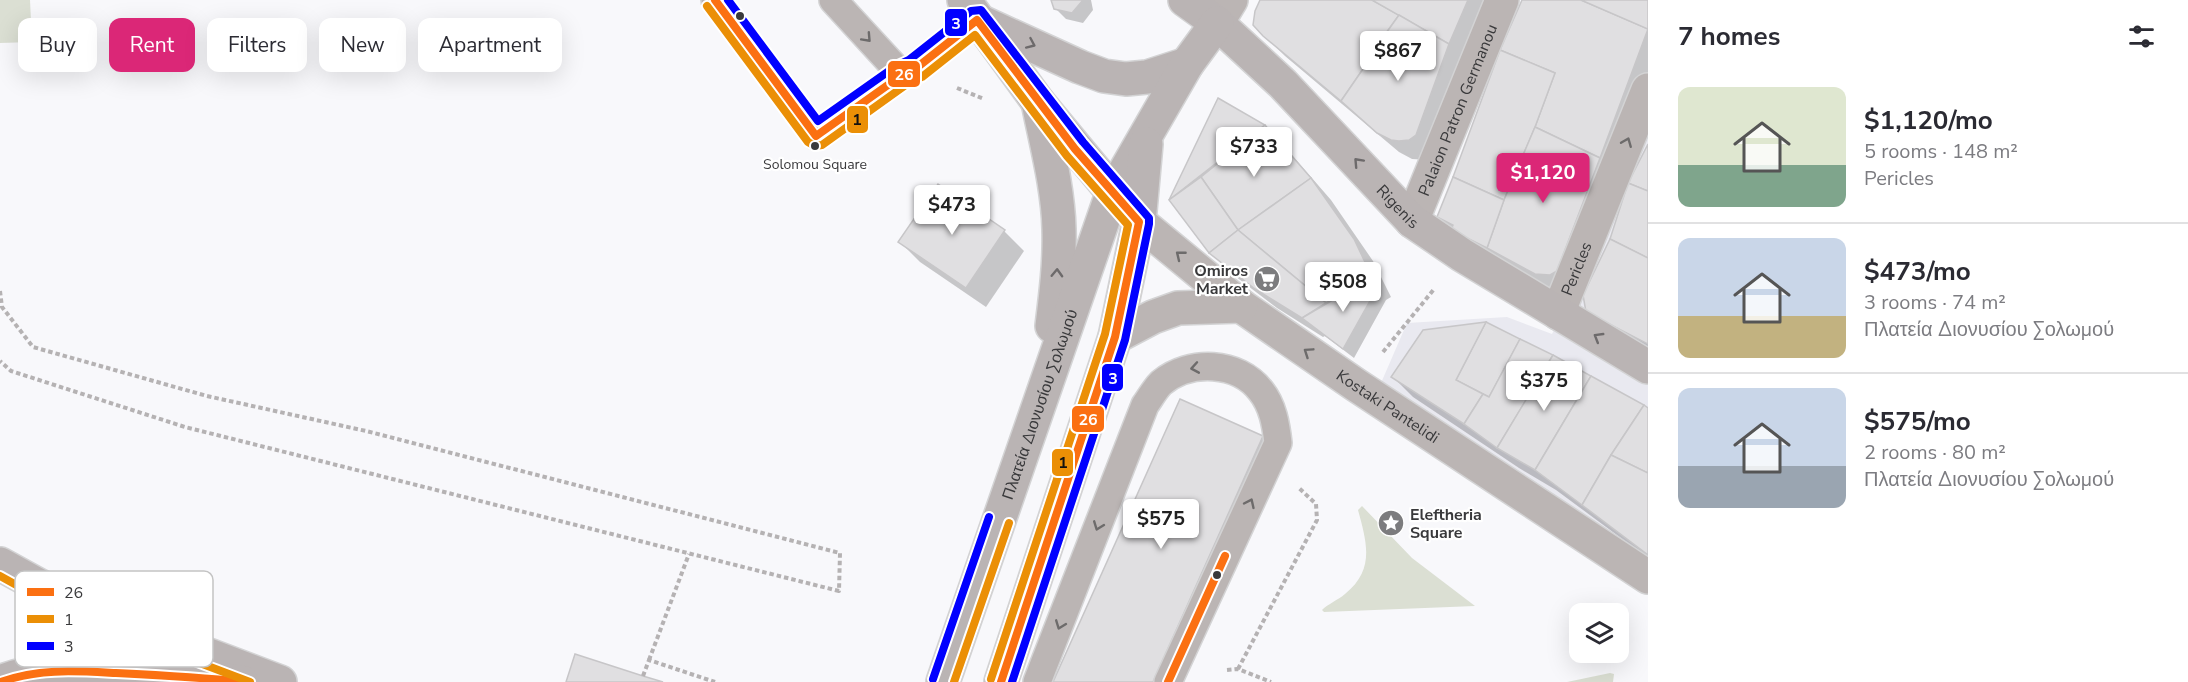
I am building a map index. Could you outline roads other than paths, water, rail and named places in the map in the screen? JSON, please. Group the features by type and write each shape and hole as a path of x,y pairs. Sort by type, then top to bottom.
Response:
{"street":[{"name":"Rigenis","path":"1185,0 1224,11 1283,84 1412,221 1462,255 1648,367"},
{"name":"Palaion Patron Germanou","path":"1412,221 1502,0"},
{"path":"971,10 1080,67 1104,76 1126,79 1147,76 1186,64"},
{"path":"971,10 1038,102 1112,194 1139,222"},
{"name":"Πλατεία Διονυσίου Σολωμού","path":"943,682 1112,194 1186,64 1224,11"},
{"name":"Pericles","path":"1558,313 1647,97"},
{"path":"1038,102 1055,191 1059,230 1056,290 1043,393"},
{"path":"1001,682 1115,337 1139,222 1147,133"},
{"name":"Kostaki Pantelidi","path":"1139,222 1241,306 1356,385 1648,577"},
{"path":"1115,337 1153,317 1178,308 1241,306"},
{"path":"0,564 15,572"},
{"path":"213,657 280,682"},
{"path":"1,682 11,677 71,671 198,677 242,682"}],"lane":[{"path":"715,0 816,136 902,75 915,69 971,10"},
{"path":"833,0 902,75"},
{"path":"1037,682 1145,405 1160,384 1178,372 1197,367 1214,367 1234,371 1261,390 1276,422 1278,443 1168,682"}],"place":[{"name":"Solomou Square","path":"815,146"},
{"name":"Omiros Market","path":"1267,279"},
{"name":"Eleftheria Square","path":"1391,523"}]}
